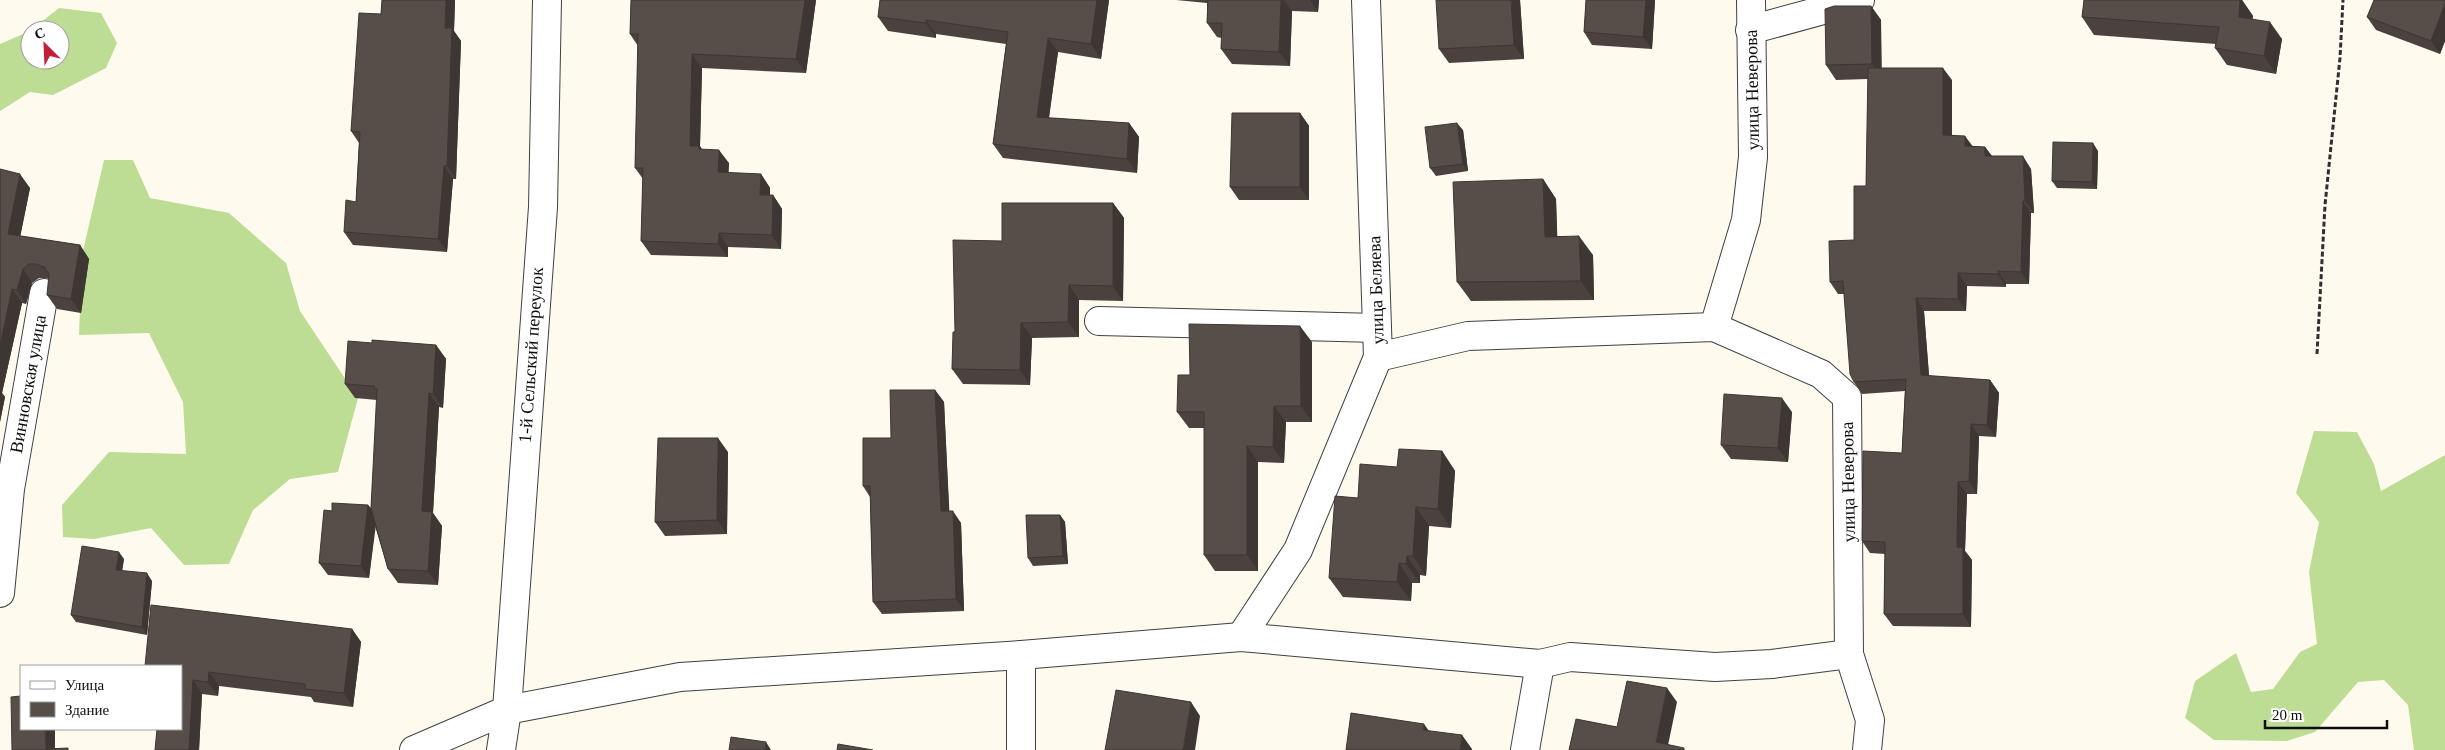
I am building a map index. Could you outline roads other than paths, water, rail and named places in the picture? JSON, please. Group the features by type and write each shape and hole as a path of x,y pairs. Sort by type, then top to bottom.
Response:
{"street":[{"name":"1-й Сельский переулок","path":"502,750 507,710 542,207 548,0"},
{"name":"улица Беляева","path":"1241,637 1298,550 1378,357 1366,0"},
{"name":"улица Неверова","path":"1751,0 1753,157 1746,220 1714,327 1821,374 1847,397 1849,654 1870,720 1867,750"},
{"path":"1750,30 1860,0"},
{"name":"Винновская улица","path":"0,593 10,489 44,293"},
{"path":"1099,322 1377,328"},
{"path":"1378,357 1468,336 1714,327"},
{"path":"414,750 507,710 680,677 1021,655 1241,637 1540,664 1570,657 1715,667 1772,664 1849,654"},
{"path":"1020,750 1021,655"},
{"path":"1525,750 1540,664"}]}
